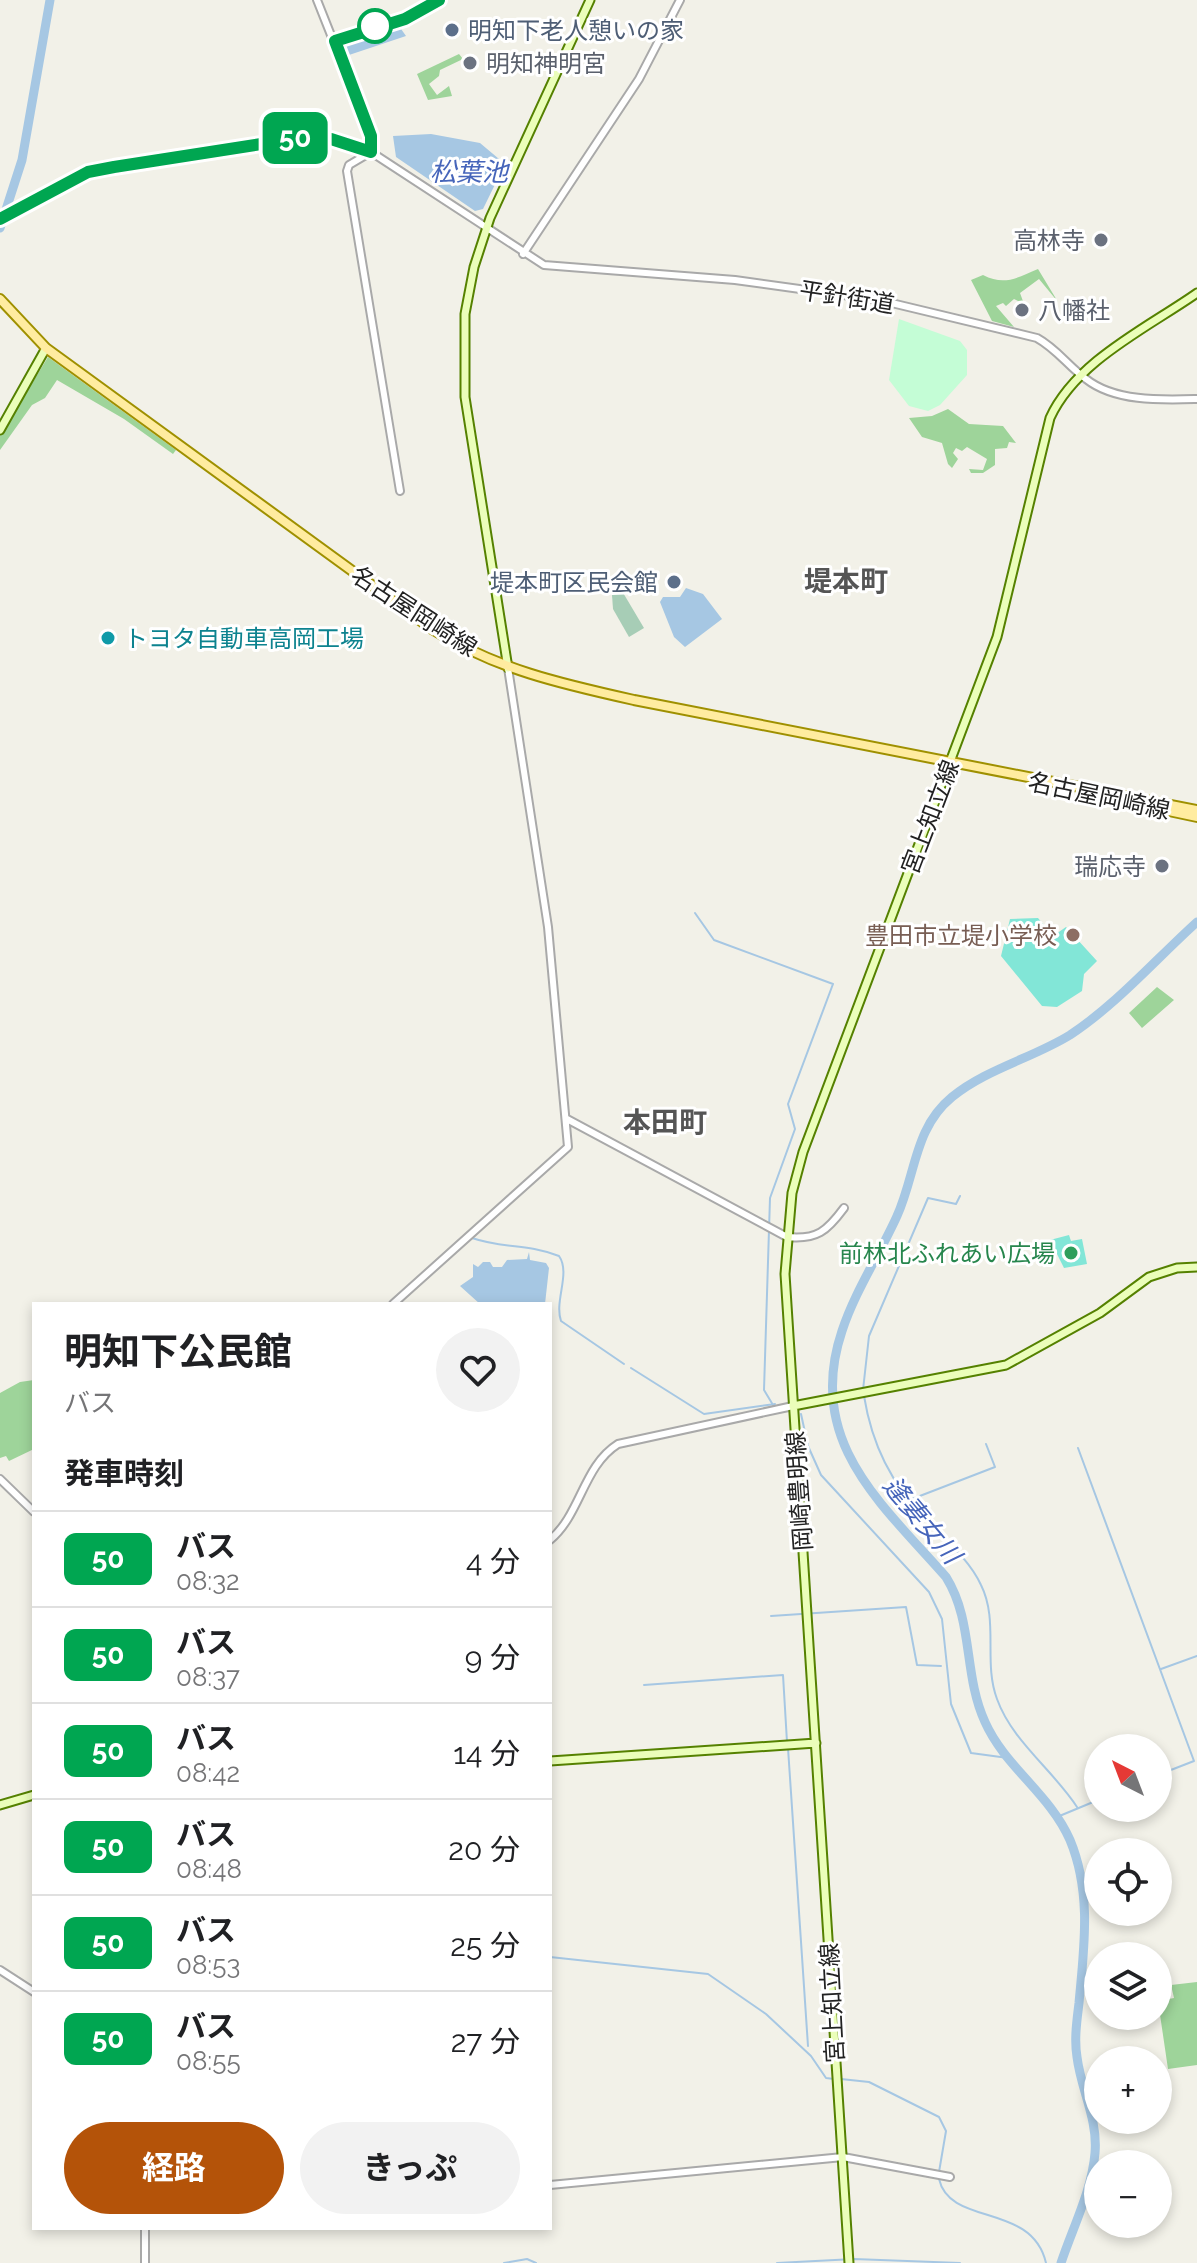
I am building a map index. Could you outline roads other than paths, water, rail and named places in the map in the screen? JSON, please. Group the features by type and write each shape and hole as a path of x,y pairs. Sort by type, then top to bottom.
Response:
{"main road":[{"path":"508,668 465,397 465,314 486,228 590,0"},
{"name":"宮上知立線","path":"793,1406 785,1274 792,1193 803,1152 950,764 1009,598 1050,418 1064,391 1081,375 1197,293"},
{"name":"名古屋岡崎線","path":"0,299 46,348 421,622 451,641 508,668 548,681 950,764 1197,810"},
{"path":"0,430 46,348"},
{"name":"名古屋岡崎線","path":"1002,773 1197,817"},
{"name":"岡崎豊明線","path":"816,1743 793,1406 1006,1365 1074,1329 1149,1277 1177,1268 1197,1267"},
{"path":"552,1761 816,1743"},
{"name":"宮上知立線","path":"816,1743 849,2263"},
{"path":"0,1805 32,1796"}],"street":[{"path":"317,0 371,136 371,152 349,165 347,171 400,491"},
{"path":"335,41 405,19 439,0"},
{"path":"523,254 639,79 680,0"},
{"name":"平針街道","path":"0,219 88,172 306,137 331,139 371,152 544,265 577,270 735,280 905,306 1037,338 1059,353 1081,375 1113,393 1197,399"},
{"path":"395,1302 568,1147 548,927 508,668"},
{"path":"567,1119 787,1237 810,1238 822,1234 844,1208"},
{"path":"552,1538 572,1516 600,1459 618,1444 793,1406"},
{"path":"0,1479 32,1510"},
{"path":"0,1970 32,1991"},
{"path":"552,2185 843,2157 943,2175"},
{"path":"145,2230 145,2263"}],"water":[{"path":"399,26 406,36 346,56 342,47 371,33"},
{"name":"松葉池","path":"431,134 480,143 505,164 483,209 475,211 396,157 393,136"},
{"path":"686,588 703,594 722,619 685,647 674,637 660,602 663,597 680,597"},
{"path":"529,1252 530,1260 546,1263 549,1268 545,1302 478,1302 460,1286 473,1277 473,1264 478,1267 483,1262 490,1262 493,1267 502,1267 507,1260 527,1259"}],"waterway":[{"path":"0,228 22,160 50,0"},
{"path":"695,913 714,940 833,984 788,1104 795,1129 770,1198 764,1390 773,1405"},
{"name":"逢妻女川","path":"1061,2263 1086,2195 1095,2153 1092,2116 1076,2050 1085,1921 1077,1860 1070,1840 1051,1808 1004,1753 985,1722 978,1704 961,1612 946,1577 897,1523 856,1468 842,1438 834,1405 833,1370 847,1316 897,1216 923,1137 940,1109 965,1087 1056,1043 1087,1023 1120,996 1197,922"},
{"path":"863,1390 869,1336 928,1198 956,1204 960,1196"},
{"path":"472,1238 559,1256 563,1271 559,1305 561,1321 624,1364"},
{"path":"631,1368 704,1414 775,1404"},
{"path":"864,1396 872,1431 893,1477 926,1520 963,1558 981,1585 989,1613 993,1685 1004,1714 1077,1807"},
{"path":"801,1414 808,1446 821,1475 929,1592 942,1619 951,1704 971,1753 1008,1758"},
{"path":"912,1499 995,1467 986,1444"},
{"path":"1078,1448 1194,1761 1172,1770"},
{"path":"771,1616 906,1607 917,1665 941,1666"},
{"path":"1161,1669 1197,1656"},
{"path":"644,1685 783,1675 787,1742"},
{"path":"788,1748 808,2046"},
{"path":"1057,1817 1084,1806"},
{"path":"552,1957 708,1974 766,2014 811,2056 826,2078 834,2079"},
{"path":"841,2079 869,2082 939,2117 946,2131 939,2172"},
{"path":"939,2179 946,2194 958,2204 1025,2231 1038,2244 1046,2263"},
{"path":"504,2263 527,2259 536,2263"},
{"path":"777,2263 854,2259 960,2263"}],"place":[{"name":"明知下老人憩いの家","path":"452,30"},
{"name":"明知神明宮","path":"470,63"},
{"name":"高林寺","path":"1101,240"},
{"name":"八幡社","path":"1022,310"},
{"name":"堤本町区民会館","path":"674,582"},
{"name":"トヨタ自動車高岡工場","path":"108,638"},
{"name":"瑞応寺","path":"1162,866"},
{"name":"豊田市立堤小学校","path":"1073,935"},
{"name":"前林北ふれあい広場","path":"1071,1253"}],"district":[{"name":"堤本町","path":"846,581"},
{"name":"本田町","path":"665,1122"}]}
